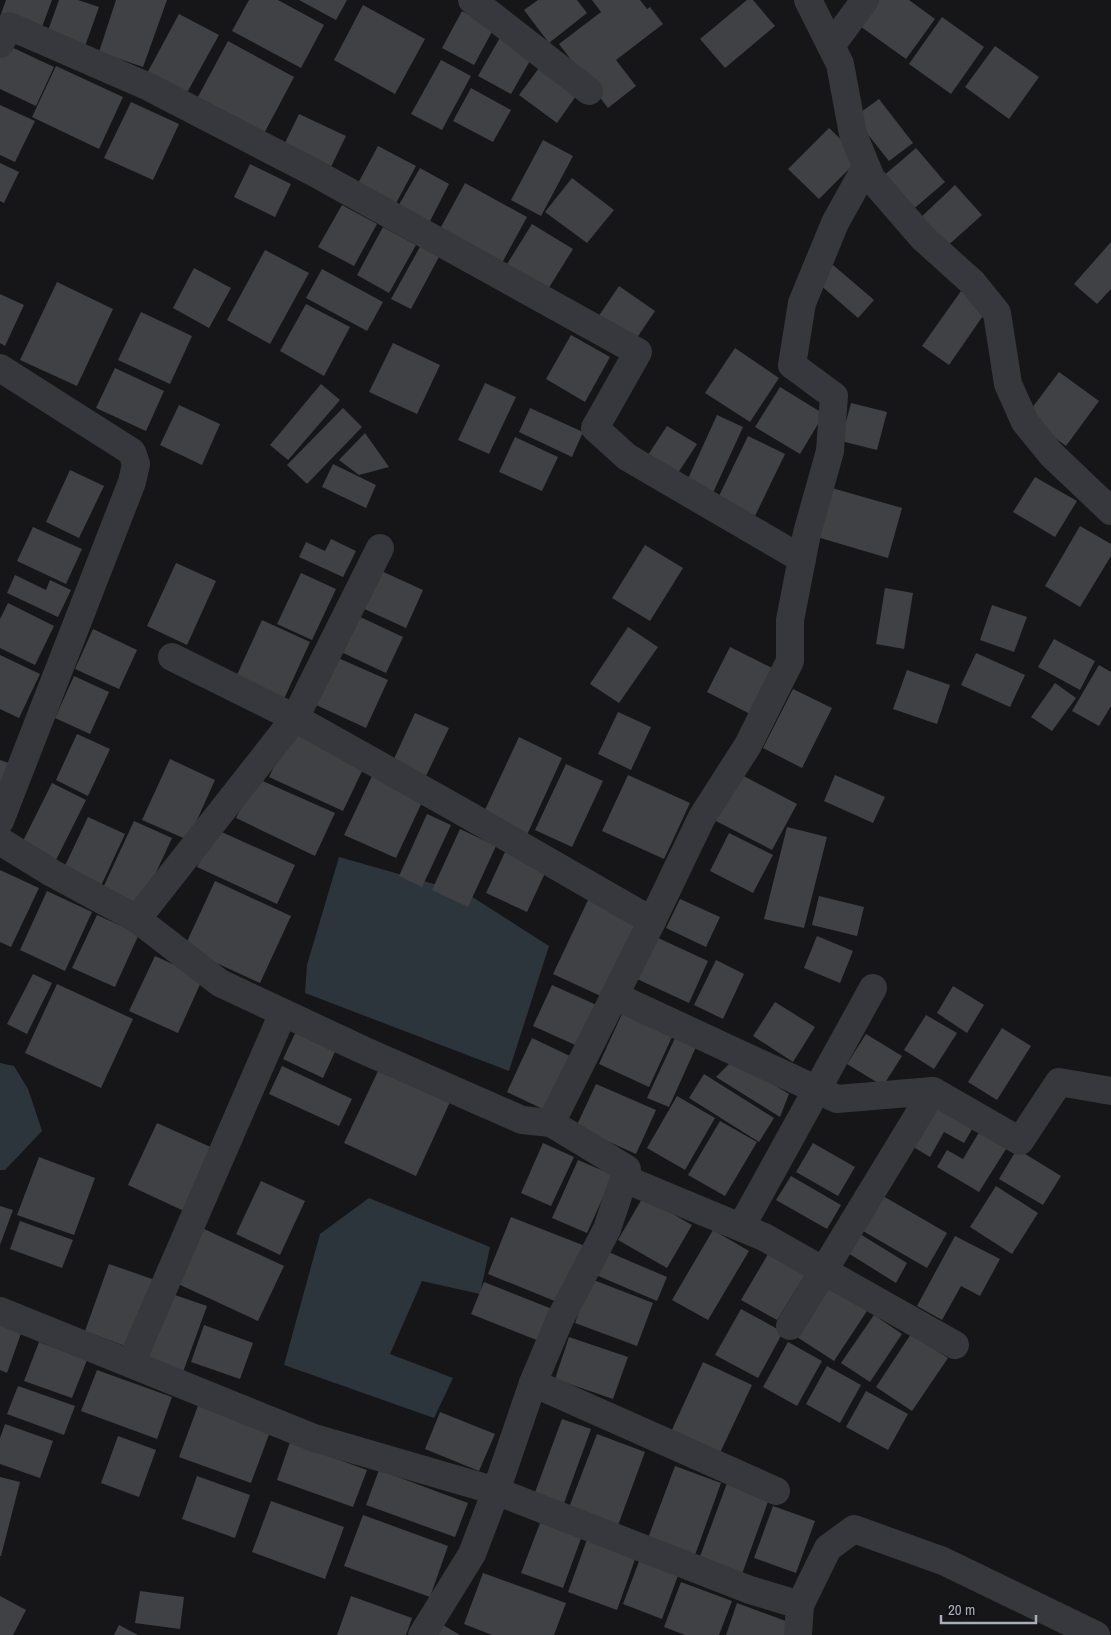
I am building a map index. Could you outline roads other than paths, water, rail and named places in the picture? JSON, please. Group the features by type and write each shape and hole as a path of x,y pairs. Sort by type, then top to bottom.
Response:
{"street":[{"path":"472,0 589,91"},
{"path":"808,0 840,64 853,134 871,178 923,238 973,283 997,314 1008,384 1025,422 1051,454 1111,511"},
{"path":"831,46 865,0"},
{"path":"0,44 9,26 149,87 315,173 638,352 595,428 627,456 802,559"},
{"path":"551,1123 652,922 702,817 748,745 790,661 790,620 807,533 830,451 834,396 792,365 802,304 835,223 866,167"},
{"path":"0,368 132,452 136,464 132,482 0,821"},
{"path":"137,919 295,718 380,548"},
{"path":"172,657 295,718 461,811 652,922"},
{"path":"0,841 137,919 220,983 362,1050 522,1120 551,1123 627,1169 608,1229 560,1319 533,1383 472,1554 422,1635"},
{"path":"741,1227 873,988"},
{"path":"615,996 837,1099 933,1090 1020,1141 1060,1082 1111,1091"},
{"path":"131,1363 283,1012"},
{"path":"790,1326 933,1090"},
{"path":"625,1180 764,1237 955,1345"},
{"path":"0,1311 314,1438 496,1491 750,1590 800,1606"},
{"path":"533,1383 776,1491"},
{"path":"798,1635 800,1606 828,1548 854,1529 943,1561 1096,1635"}]}
